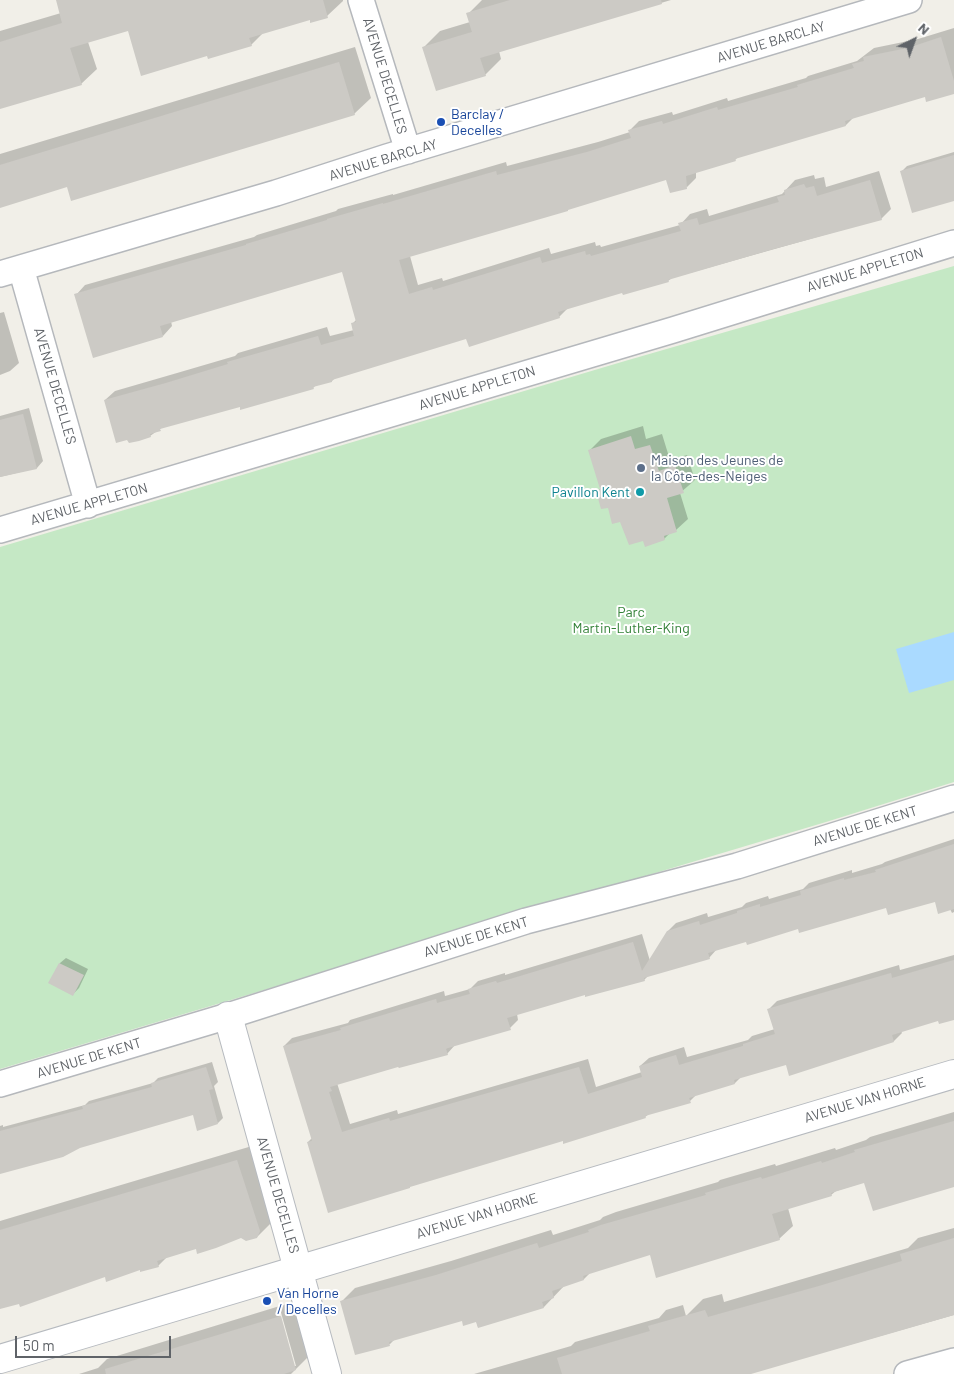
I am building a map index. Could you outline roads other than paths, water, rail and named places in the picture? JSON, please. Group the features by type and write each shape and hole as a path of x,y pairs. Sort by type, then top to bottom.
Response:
{"main road":[{"name":"AVENUE DECELLES","path":"228,1016 327,1374"},
{"name":"AVENUE VAN HORNE","path":"0,1359 954,1074"}],"street":[{"name":"AVENUE DECELLES","path":"361,0 408,151"},
{"name":"AVENUE BARCLAY","path":"11,271 276,194 408,151 909,0"},
{"name":"AVENUE APPLETON","path":"0,530 673,330 954,243"},
{"name":"AVENUE DECELLES","path":"11,271 88,505"},
{"name":"AVENUE DE KENT","path":"0,1084 228,1016 526,920 737,866 954,798"},
{"path":"907,1374 954,1361"}],"water":[{"path":"954,632 954,680 909,693 896,649"}],"place":[{"name":"Barclay / Decelles","path":"441,122"},
{"name":"Maison des Jeunes de la Côte-des-Neiges","path":"641,468"},
{"name":"Pavillon Kent","path":"640,492"},
{"name":"Van Horne / Decelles","path":"267,1301"}],"park label":[{"name":"Parc Martin-Luther-King","path":"631,620"}]}
